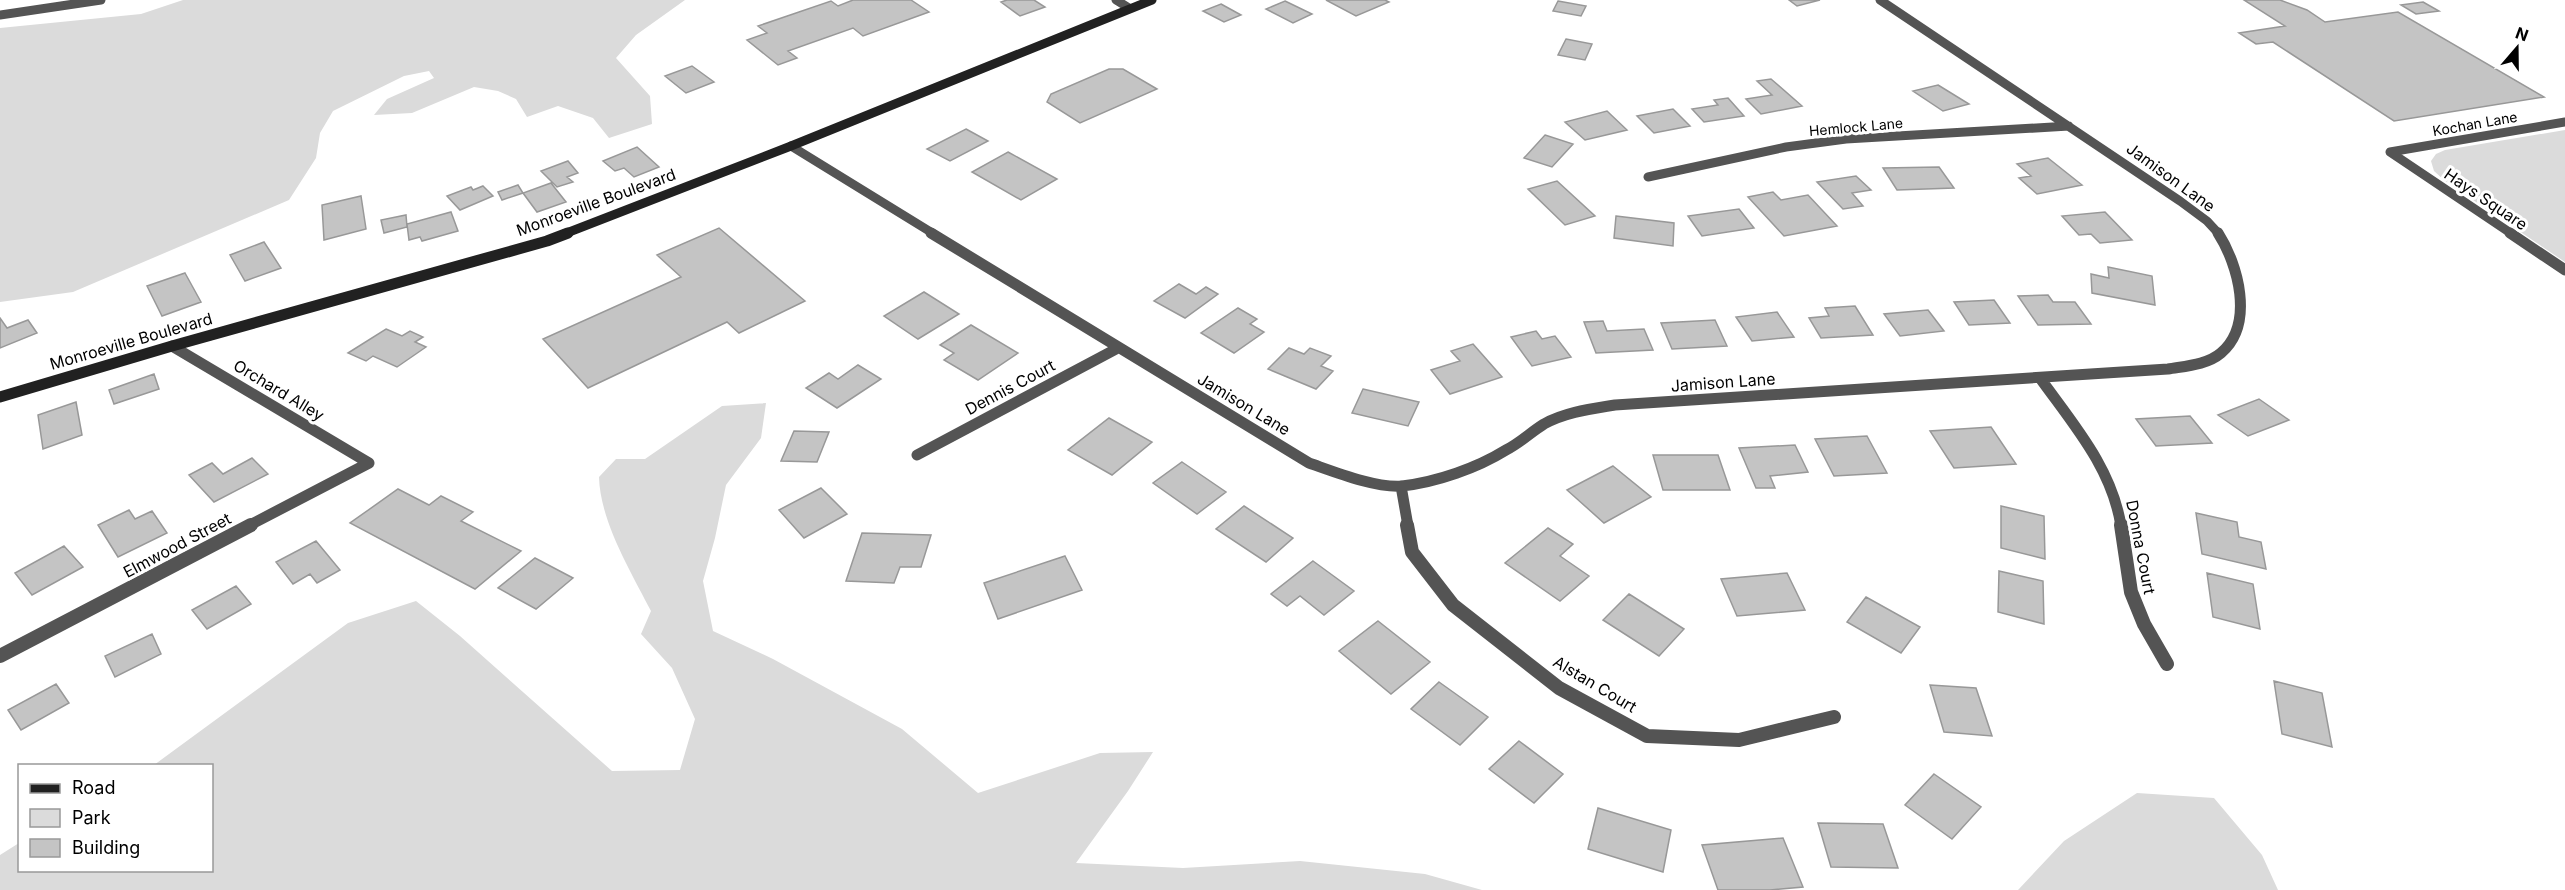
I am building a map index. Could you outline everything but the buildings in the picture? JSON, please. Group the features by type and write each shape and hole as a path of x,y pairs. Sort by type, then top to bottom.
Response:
{"main road":[{"name":"Monroeville Boulevard","path":"0,397 172,346 547,241 792,146 1152,0"}],"street":[{"path":"0,15 101,0"},
{"path":"1116,0 1129,8"},
{"name":"Jamison Lane","path":"792,146 1118,348 1309,463 1355,479 1401,486 1444,476 1480,464 1507,450 1545,424 1574,412 1615,405 2168,369 2210,360 2222,353 2231,344 2240,321 2239,290 2228,252 2219,234 2195,212 1880,0"},
{"name":"Kochan Lane","path":"2390,152 2565,122"},
{"name":"Hemlock Lane","path":"1648,177 1786,147 1846,140 2069,126"},
{"name":"Hays Square","path":"2390,152 2565,270"},
{"name":"Orchard Alley","path":"172,346 369,463"},
{"name":"Dennis Court","path":"917,455 1118,348"},
{"name":"Donna Court","path":"2040,378 2090,451 2114,493 2131,589 2146,628 2167,664"},
{"name":"Elmwood Street","path":"0,656 369,463"},
{"name":"Alstan Court","path":"1401,486 1412,552 1453,605 1559,688 1647,736 1739,740 1834,717"}],"green space":[{"path":"183,0 685,0 636,35 616,58 650,96 652,124 609,138 593,118 558,106 527,117 516,99 498,91 474,87 412,113 374,115 387,99 434,78 429,71 404,76 333,111 320,133 316,158 289,200 73,292 0,302 0,28 141,14"},
{"path":"2565,130 2565,262 2445,181 2434,171 2431,161 2436,154 2445,150"},
{"path":"766,403 761,438 726,485 703,581 713,631 773,659 902,729 978,793 1100,753 1153,752 1076,863 1183,868 1300,861 1425,874 1482,890 0,890 0,855 18,844 18,872 213,872 213,764 155,764 348,623 416,601 460,636 612,771 680,770 695,719 672,668 641,634 651,611 611,528 601,494 599,477 616,459 645,459 722,406"},
{"path":"2137,793 2214,798 2262,855 2278,890 2018,890 2064,841"}]}
